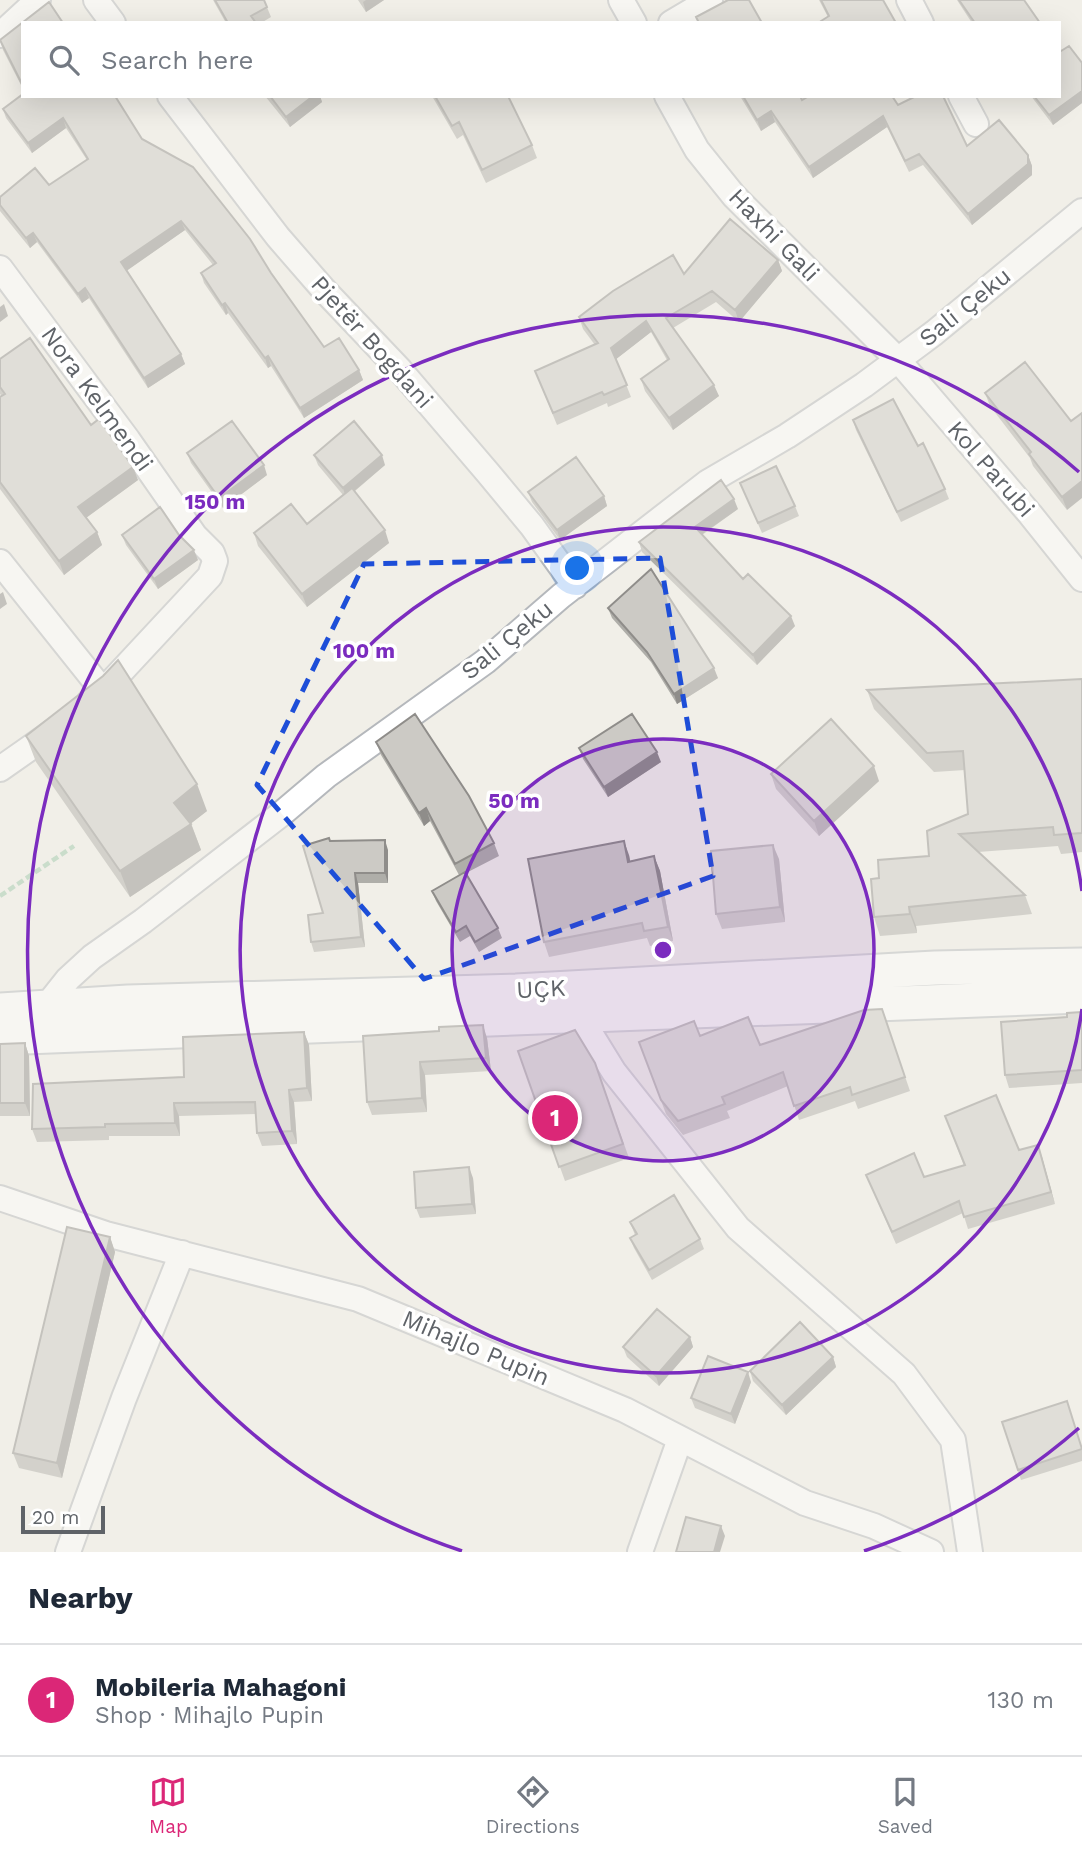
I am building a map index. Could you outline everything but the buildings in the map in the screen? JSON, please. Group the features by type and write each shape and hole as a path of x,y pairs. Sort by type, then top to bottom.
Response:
{"main road":[{"name":"UÇK","path":"570,1001 935,968 1082,965"},
{"name":"UÇK","path":"0,1038 45,1022 128,1002 1082,996"},
{"name":"UÇK","path":"0,1010 45,1022"}],"street":[{"path":"0,35 37,0"},
{"path":"96,0 112,21"},
{"path":"621,0 633,21"},
{"path":"674,21 710,0"},
{"path":"909,0 920,21"},
{"name":"Pjetër Bogdani","path":"172,98 278,237 400,370 488,473 532,526 575,586"},
{"name":"Haxhi Gali","path":"668,98 697,150 734,196 898,360"},
{"path":"962,98 976,124"},
{"name":"Sali Çeku","path":"45,1022 68,979 92,957 143,921 326,776 486,661 575,586 708,482 797,429 898,360 1082,211"},
{"name":"Nora Kelmendi","path":"0,268 128,440 195,536 212,553 215,561 210,576 103,691"},
{"name":"Kol Parubi","path":"898,360 950,423 1078,566"},
{"path":"0,562 103,691 55,730 0,769"},
{"path":"570,1001 614,1072 738,1228 904,1374 953,1440 970,1552"},
{"name":"Mihajlo Pupin","path":"0,1198 106,1234 358,1298 625,1410 805,1503 874,1526 931,1552"},
{"path":"68,1552 124,1398 182,1253"},
{"path":"640,1552 680,1438"}],"path":[{"path":"0,896 74,846"}],"highlighted area":[{"path":"660,558 713,876 424,979 257,785 364,564"}],"place":[{"name":"Mobileria Mahagoni","path":"555,1118"}]}
